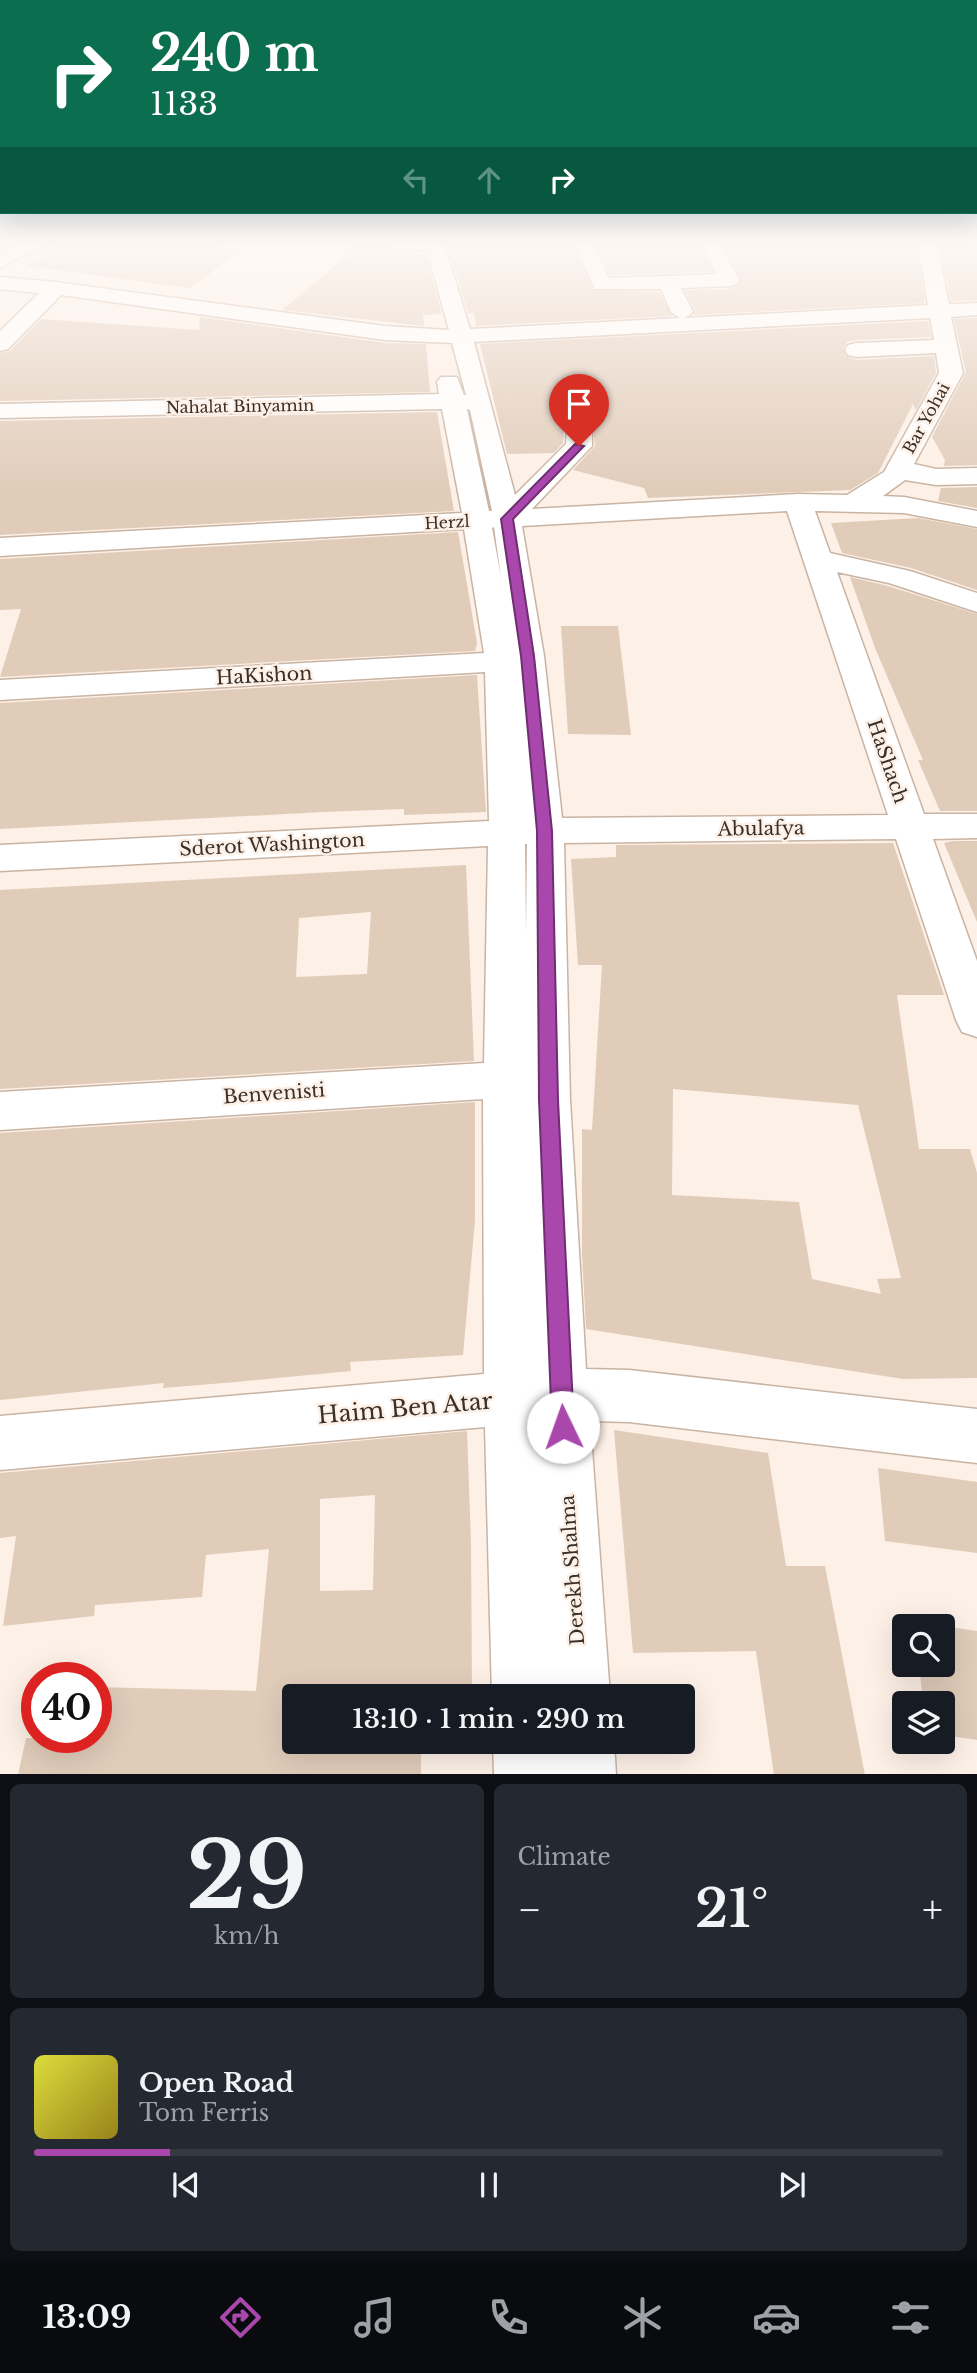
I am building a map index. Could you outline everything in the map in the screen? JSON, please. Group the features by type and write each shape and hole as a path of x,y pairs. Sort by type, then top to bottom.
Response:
{"street":[{"path":"0,344 21,323"},
{"path":"310,323 385,333 453,333 688,323"},
{"name":"Derekh Shalma","path":"450,323 481,404 507,519 526,832 548,1079 524,1684"},
{"path":"453,333 564,323"},
{"path":"856,350 935,323"},
{"name":"Bar Yohai","path":"904,505 903,493 909,471 951,373 940,323"},
{"name":"Derekh Shalma","path":"453,333 453,401 477,521 514,659"},
{"path":"951,373 977,373"},
{"name":"Nahalat Binyamin","path":"0,411 453,401 481,404"},
{"path":"507,519 579,446 580,428 574,403"},
{"path":"909,471 977,476"},
{"name":"Bar Yohai","path":"854,503 894,477 909,471"},
{"name":"Herzl","path":"0,547 798,502 904,505 977,519"},
{"name":"HaShach","path":"798,502 977,1020"},
{"path":"819,560 866,566 977,603"},
{"name":"HaKishon","path":"0,690 514,659"},
{"name":"Abulafya","path":"526,832 977,826"},
{"name":"Derekh Shalma","path":"526,832 505,1077 536,1396 577,1684"},
{"name":"Sderot Washington","path":"0,858 526,832"},
{"name":"Benvenisti","path":"0,1111 505,1077 548,1079"},
{"name":"Haim Ben Atar","path":"0,1443 536,1396 629,1396 977,1436"},
{"path":"525,1754 526,1774"},
{"path":"583,1754 584,1774"}],"building":[{"path":"37,323 95,323 199,330 200,323 241,323 385,343 426,344 430,392 0,401 0,353 10,351"},
{"path":"395,323 424,323 424,326"},
{"path":"476,323 539,323 476,326"},
{"path":"928,323 931,337 856,340 847,342 843,349 846,356 856,360 934,356 936,373 916,410 913,404 878,473 850,490 648,498 644,488 573,470 595,446 591,408 585,397 575,393 564,395 560,402 563,443 554,453 507,454 480,344"},
{"path":"955,323 977,323 977,465 944,466 945,460 932,437 966,372"},
{"path":"437,412 454,511 0,535 0,421"},
{"path":"977,487 977,508 938,501 941,488"},
{"path":"918,518 977,529 977,590 911,568 842,553 831,523"},
{"path":"458,532 477,643 475,651 0,677 21,609 0,610 0,559"},
{"path":"850,577 977,614 977,811 940,811 918,760 923,760 875,648"},
{"path":"561,626 618,626 631,735 568,734"},
{"path":"477,675 486,812 404,815 404,809 0,829 0,703"},
{"path":"977,841 977,922 944,843"},
{"path":"893,843 944,995 897,995 919,1149 970,1149 977,1173 977,1378 903,1379 586,1329 582,1254 582,1129 592,1130 602,965 578,965 571,859 616,857 616,845","holes":["673,1089 858,1105 901,1278 877,1279 881,1294 812,1279 799,1202 672,1195"]},
{"path":"466,865 474,1061 0,1089 0,890","holes":["371,912 367,974 296,977 299,918"]},
{"path":"475,1102 475,1220 463,1355 350,1362 351,1371 163,1388 164,1383 0,1400 0,1133"},
{"path":"614,1430 768,1453 786,1566 825,1566 865,1774 774,1774 756,1651 633,1653"},
{"path":"467,1431 472,1684 282,1684 282,1754 421,1754 421,1774 18,1774 23,1753 112,1753 112,1687 256,1691 269,1549 206,1555 202,1597 95,1605 94,1616 3,1626 16,1536 0,1538 0,1473","holes":["375,1495 373,1590 320,1591 320,1499"]},
{"path":"878,1468 977,1482 977,1553 885,1541"},
{"path":"955,1628 977,1631 977,1740 955,1737 955,1691 922,1691 920,1677 955,1677"}],"route":[{"path":"563,1427 548,1100 545,831 528,656 507,519 579,446"}]}
